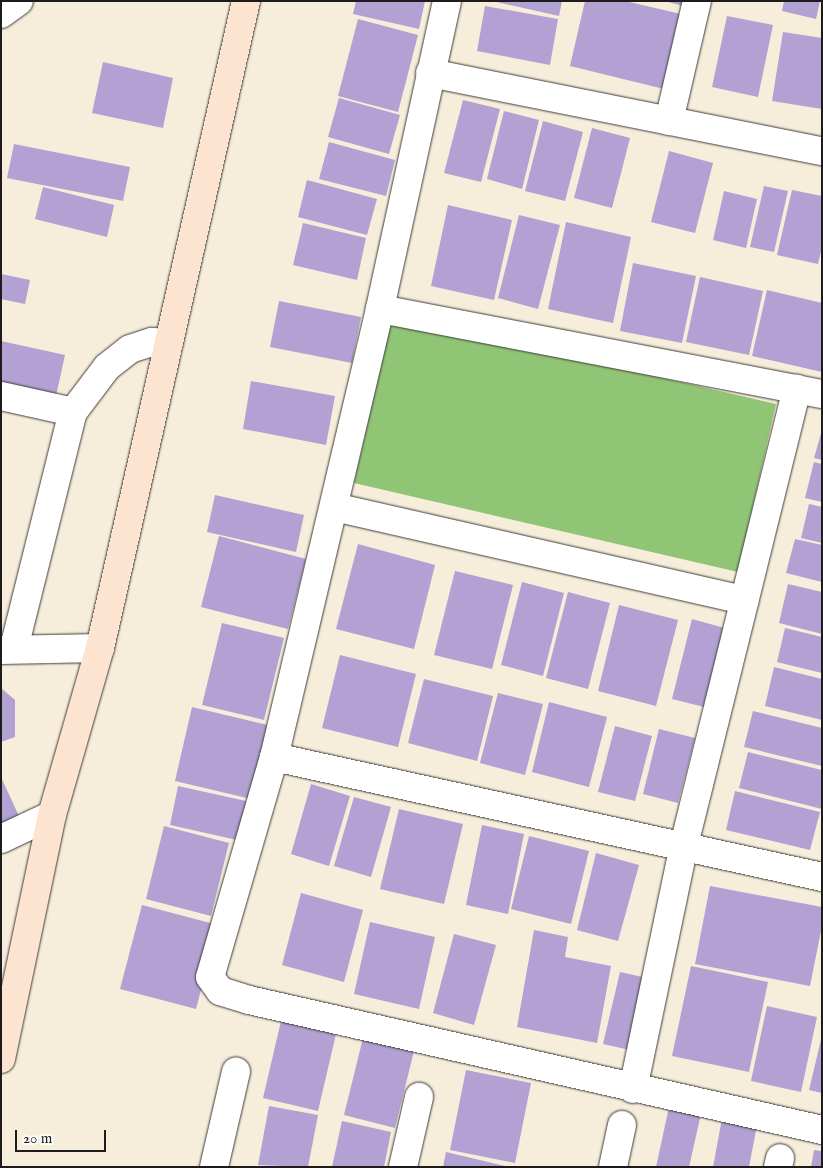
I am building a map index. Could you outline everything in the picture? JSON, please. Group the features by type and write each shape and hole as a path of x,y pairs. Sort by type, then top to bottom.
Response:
{"street":[{"path":"1,14 19,1"},
{"path":"1,1059 52,815 100,648 246,1"},
{"path":"447,1 380,309 274,757 211,968 210,977 220,991 633,1089 822,1130"},
{"path":"669,121 697,1"},
{"path":"430,73 822,151"},
{"path":"380,309 810,392 745,600 684,845 633,1089"},
{"path":"100,648 8,649 73,412 107,367 130,349 152,342 169,343"},
{"path":"1,396 73,412"},
{"path":"334,507 745,600"},
{"path":"274,757 684,845 822,877"},
{"path":"1,839 52,815"},
{"path":"214,1167 236,1072"},
{"path":"403,1167 419,1097"},
{"path":"613,1167 622,1125"}],"green space":[{"path":"392,315 776,404 738,572 354,483"}],"building":[{"path":"356,1 425,1 419,29 353,14"},
{"path":"492,1 562,1 559,16"},
{"path":"585,1 625,1 681,14 664,89 570,66"},
{"path":"665,1 684,1 683,6"},
{"path":"784,1 820,1 816,19 782,11"},
{"path":"485,6 558,19 550,65 477,51"},
{"path":"727,16 773,25 758,97 712,87"},
{"path":"358,19 418,35 398,112 338,96"},
{"path":"783,32 822,38 822,109 772,101"},
{"path":"103,62 173,78 163,128 92,113"},
{"path":"339,98 400,115 389,154 328,137"},
{"path":"463,100 500,109 481,182 444,173"},
{"path":"504,111 539,120 522,189 487,179"},
{"path":"543,121 583,132 565,201 525,191"},
{"path":"592,128 630,138 612,208 574,198"},
{"path":"329,142 395,160 386,196 319,179"},
{"path":"14,144 130,167 123,201 7,178"},
{"path":"669,151 713,163 695,233 651,222"},
{"path":"307,180 377,199 367,235 298,217"},
{"path":"764,186 788,191 774,252 750,247"},
{"path":"43,187 114,205 107,237 35,219"},
{"path":"792,190 822,196 822,247 818,264 777,255"},
{"path":"724,191 757,199 746,248 713,240"},
{"path":"448,205 512,220 494,300 431,286"},
{"path":"519,215 560,225 538,309 498,298"},
{"path":"566,222 631,237 613,323 548,309"},
{"path":"303,223 366,238 357,280 293,265"},
{"path":"633,263 696,276 682,343 620,331"},
{"path":"1,274 30,280 25,304 1,299"},
{"path":"700,277 763,291 749,355 686,342"},
{"path":"767,290 822,303 822,372 752,356"},
{"path":"279,301 361,317 352,363 270,347"},
{"path":"1,341 65,355 56,396 1,383"},
{"path":"251,381 335,396 326,445 243,429"},
{"path":"822,430 822,460 814,458"},
{"path":"814,462 822,464 822,502 805,498"},
{"path":"215,495 304,515 296,552 207,532"},
{"path":"809,504 822,507 822,543 801,538"},
{"path":"219,536 306,559 288,629 201,607"},
{"path":"795,539 822,545 822,582 786,573"},
{"path":"358,544 435,565 414,649 336,629"},
{"path":"455,571 513,585 492,669 434,655"},
{"path":"522,582 564,593 543,676 501,665"},
{"path":"788,584 822,592 822,634 779,623"},
{"path":"568,592 610,603 588,689 546,678"},
{"path":"619,605 678,620 656,706 598,691"},
{"path":"692,619 732,630 712,709 672,699"},
{"path":"222,623 284,638 264,720 202,705"},
{"path":"785,628 822,637 822,673 777,662"},
{"path":"340,655 416,674 398,747 322,728"},
{"path":"774,667 822,679 822,720 765,706"},
{"path":"424,679 493,696 477,761 408,743"},
{"path":"1,688 15,700 15,737 1,742"},
{"path":"498,693 543,704 525,775 480,763"},
{"path":"549,702 607,717 589,787 532,772"},
{"path":"192,707 268,725 251,799 175,781"},
{"path":"753,711 822,728 822,766 744,747"},
{"path":"615,726 652,736 635,801 598,792"},
{"path":"659,729 695,738 678,803 643,794"},
{"path":"748,752 822,770 822,809 739,788"},
{"path":"1,777 24,827 1,837"},
{"path":"311,784 350,796 329,866 291,854"},
{"path":"178,786 246,801 237,840 170,825"},
{"path":"735,791 820,812 810,850 726,830"},
{"path":"354,797 391,807 371,877 334,866"},
{"path":"399,809 463,824 444,904 380,889"},
{"path":"482,825 524,834 508,914 466,905"},
{"path":"164,826 229,843 211,916 146,899"},
{"path":"529,836 589,851 571,924 511,909"},
{"path":"596,853 639,865 618,941 577,930"},
{"path":"710,886 822,907 822,926 810,986 695,964"},
{"path":"301,893 363,910 344,982 282,965"},
{"path":"142,905 218,925 196,1009 120,989"},
{"path":"370,922 435,937 419,1009 354,994"},
{"path":"534,930 568,937 565,957 611,966 597,1043 517,1027"},
{"path":"454,934 496,945 474,1025 433,1013"},
{"path":"691,966 768,982 749,1072 672,1056"},
{"path":"620,972 656,980 639,1052 603,1044"},
{"path":"767,1006 817,1017 801,1092 751,1081"},
{"path":"281,1021 336,1034 318,1111 263,1098"},
{"path":"822,1035 822,1093 809,1090"},
{"path":"363,1038 414,1051 395,1128 344,1115"},
{"path":"466,1070 531,1083 515,1163 450,1150"},
{"path":"269,1106 318,1115 308,1167 258,1165"},
{"path":"669,1107 701,1114 689,1167 656,1167"},
{"path":"723,1113 758,1120 749,1167 713,1167"},
{"path":"342,1121 391,1132 384,1167 332,1167"},
{"path":"814,1150 822,1151 822,1167 811,1167"},
{"path":"446,1152 505,1166 505,1167 443,1167"}]}
